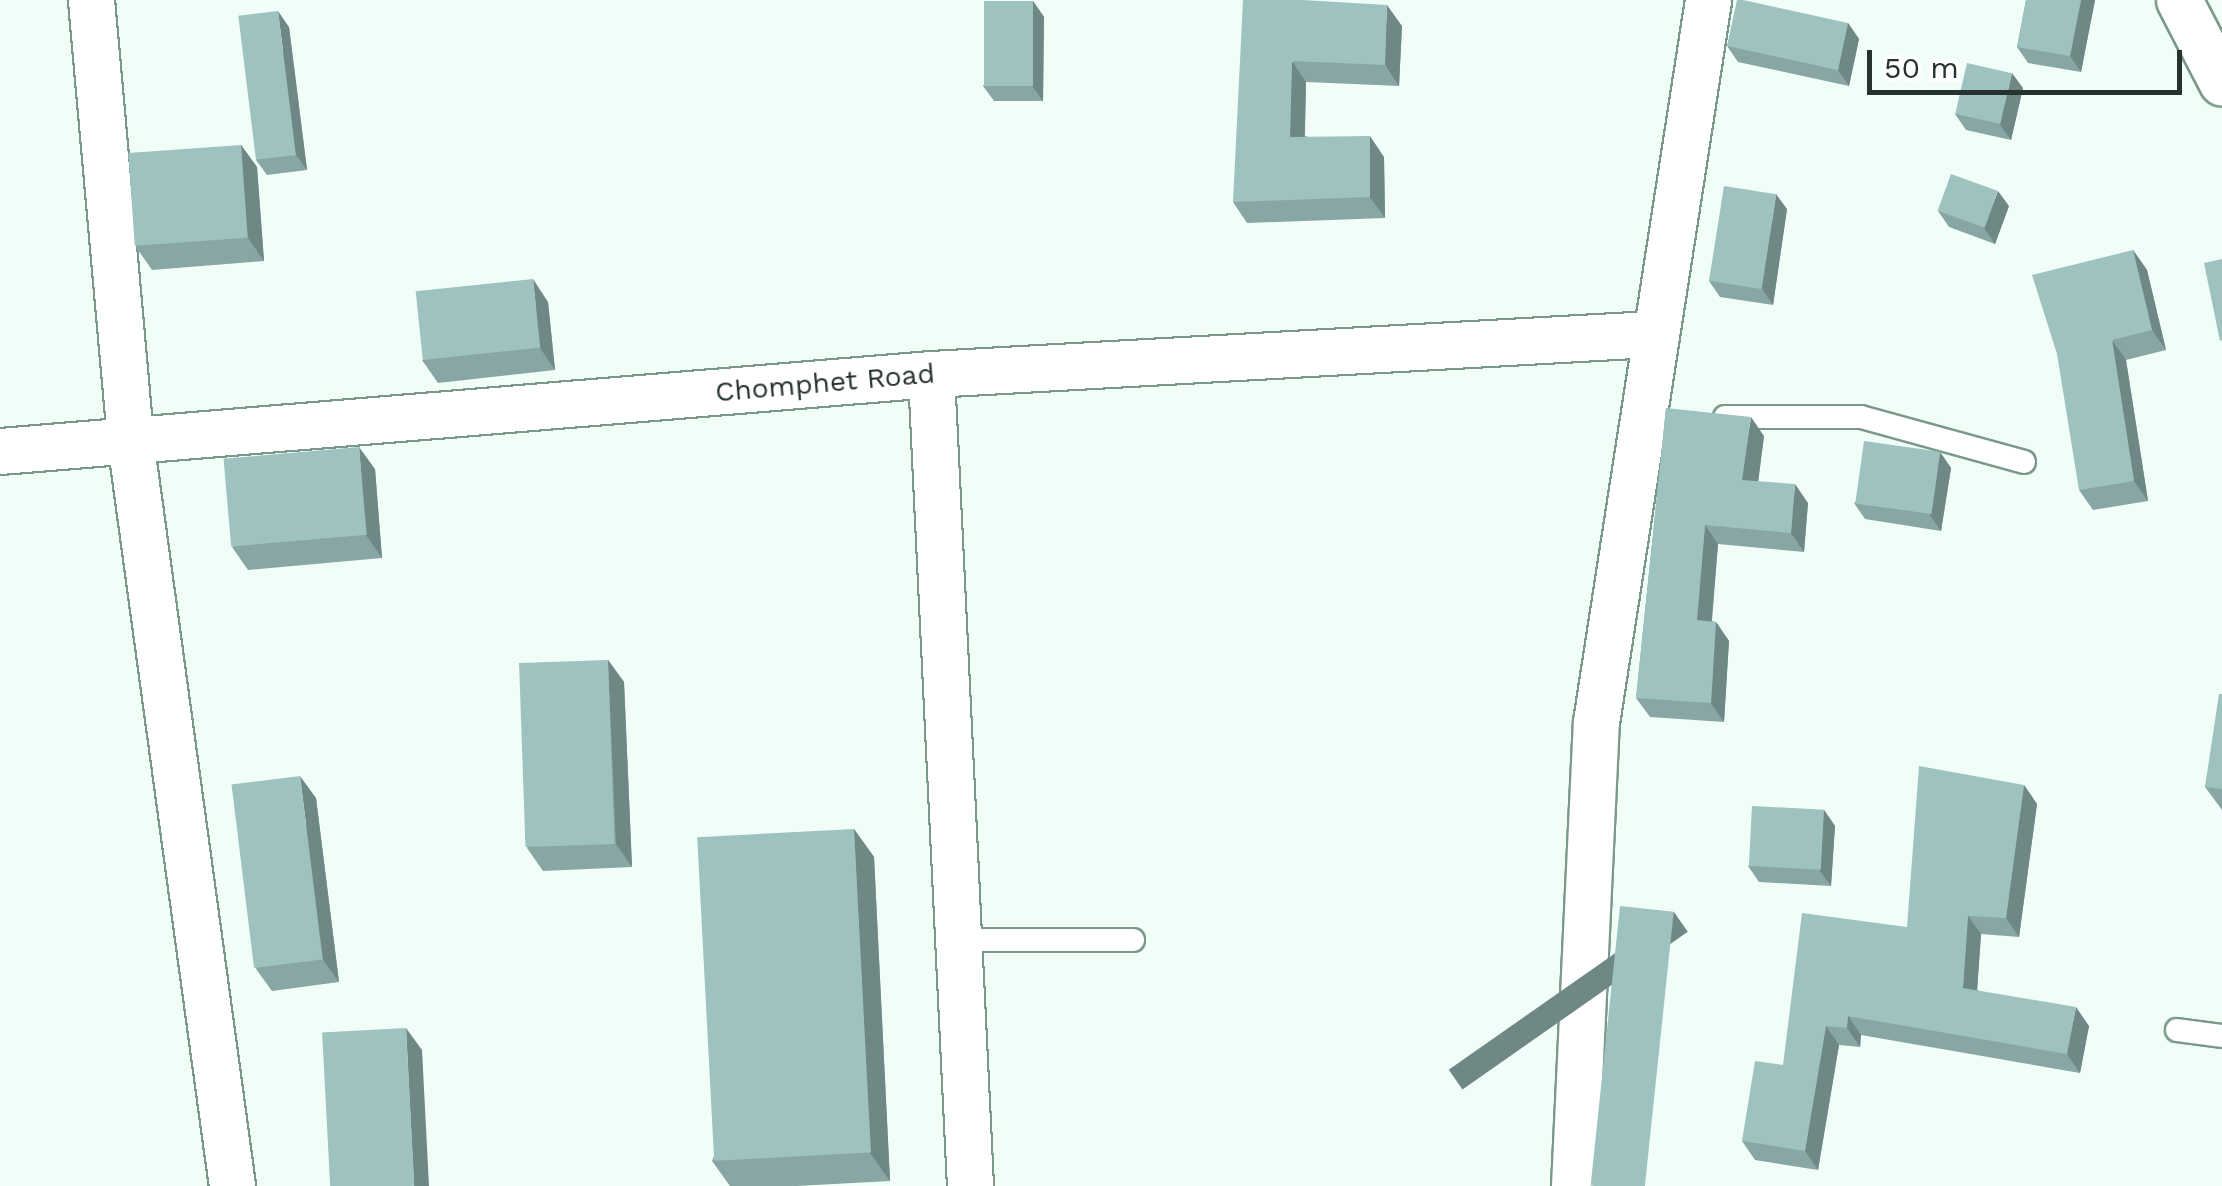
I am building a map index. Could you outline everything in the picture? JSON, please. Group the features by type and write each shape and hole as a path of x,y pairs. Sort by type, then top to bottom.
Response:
{"street":[{"path":"91,0 130,440 232,1186"},
{"path":"1574,1186 1596,722 1672,411 1650,334 1708,0"},
{"path":"2179,0 2222,83"},
{"name":"Chomphet Road","path":"0,451 931,374 1650,334"},
{"path":"931,374 970,1186"}],"lane":[{"path":"1672,411 1860,416 2024,462"},
{"path":"958,940 1133,940"},
{"path":"2177,1030 2222,1036"}],"building":[{"path":"1243,0 1387,5 1385,65 1292,61 1290,137 1370,136 1370,197 1233,202"},
{"path":"1737,0 1848,23 1838,70 1727,46"},
{"path":"2026,0 2081,0 2070,56 2017,47"},
{"path":"984,1 1033,1 1033,86 984,86"},
{"path":"278,11 296,155 256,160 238,16"},
{"path":"1967,63 2012,73 2000,124 1955,114"},
{"path":"241,145 247,238 135,246 128,153"},
{"path":"1951,174 1998,191 1985,228 1938,211"},
{"path":"1724,186 1776,194 1761,289 1709,281"},
{"path":"2133,250 2152,330 2112,340 2134,481 2079,490 2057,354 2032,275"},
{"path":"2222,259 2222,340 2220,341 2204,263"},
{"path":"533,279 540,348 423,360 416,291"},
{"path":"1666,408 1751,417 1742,480 1795,484 1791,533 1705,525 1697,620 1716,622 1711,703 1636,698"},
{"path":"1864,441 1940,452 1931,514 1855,503"},
{"path":"359,447 367,535 231,547 224,459"},
{"path":"608,660 614,844 525,847 519,663"},
{"path":"2222,694 2222,789 2205,787"},
{"path":"1919,766 2024,785 2006,918 1968,916 1963,988 2076,1007 2067,1054 1848,1016 1847,1028 1826,1026 1805,1151 1742,1141 1755,1061 1783,1065 1802,913 1907,927"},
{"path":"300,776 323,960 254,968 232,784"},
{"path":"1752,806 1824,810 1821,870 1749,866"},
{"path":"854,829 871,1153 714,1161 697,837"},
{"path":"1620,906 1674,912 1645,1186 1591,1185"},
{"path":"406,1028 414,1186 330,1186 322,1032"}]}
